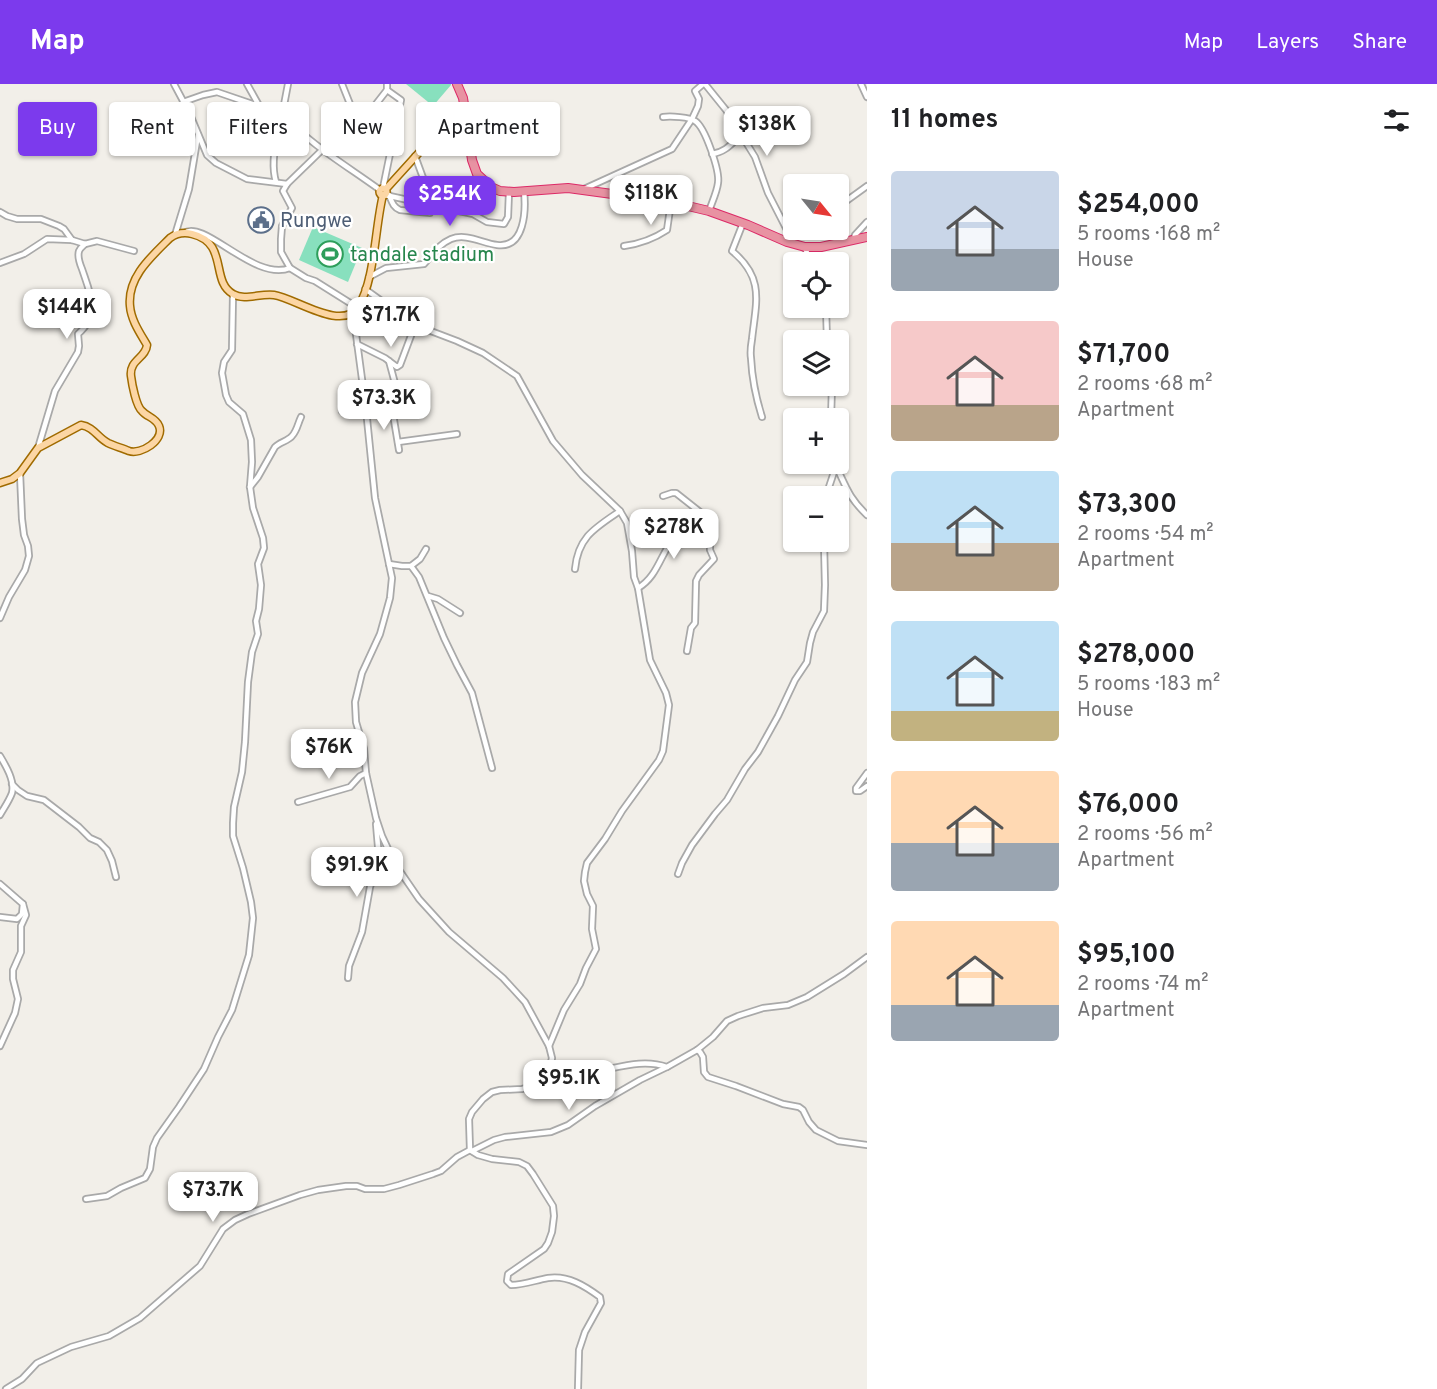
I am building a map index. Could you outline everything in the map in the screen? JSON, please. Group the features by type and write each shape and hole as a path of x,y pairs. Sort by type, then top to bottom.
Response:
{"highway":[{"path":"457,84 464,102"},
{"path":"471,156 477,174 490,187 509,192 568,188 671,202 710,211 783,236"},
{"path":"792,240 805,247 821,247 867,237"}],"main road":[{"path":"0,483 20,473 38,448 81,426 88,426 108,442 133,452 144,450 158,437 160,430 158,423 141,411 137,403 131,374 134,362 145,352 147,345 135,325 130,306 130,292 144,264 175,235 184,233 200,237 207,242 218,259 223,286 233,294 240,297 276,295 322,313 336,316 347,315 355,310 369,277 384,192 415,156"}],"street":[{"path":"174,84 183,102 217,92 246,102"},
{"path":"248,84 258,102"},
{"path":"285,102 288,84"},
{"path":"342,84 358,124 387,90 387,84"},
{"path":"584,189 672,149 698,106 699,99 695,91 704,84 726,110 755,157 783,227"},
{"path":"861,84 867,97"},
{"path":"387,90 400,100 384,192 394,206 400,210 429,213 433,205 415,156"},
{"path":"663,117 692,119 698,123 710,146 718,171 718,183 710,211"},
{"path":"195,128 207,155 216,163 247,179 287,184"},
{"path":"712,154 725,150 742,134"},
{"path":"175,235 189,189 198,135"},
{"path":"309,139 321,149"},
{"path":"321,151 287,184 283,191 292,208 282,226 281,252 290,268 315,281 355,310 375,498 392,578 390,598 380,634 362,673 355,702 356,722 364,749 366,773 376,818 395,864 419,899 449,932 503,978 525,1002 549,1046 552,1058 549,1071 541,1081 531,1087 500,1090 492,1092 483,1099 469,1119 471,1150"},
{"path":"273,156 273,170 276,182"},
{"path":"331,156 384,192 473,214 487,222 504,224 508,218 509,192"},
{"path":"849,199 867,186"},
{"path":"369,277 386,268 424,264 435,250 453,238 482,240 497,245 513,241 519,234 525,211 524,191"},
{"path":"624,246 659,236 668,230 671,202"},
{"path":"0,212 16,219 41,219 64,229 72,240"},
{"path":"853,240 855,234 867,222"},
{"path":"743,223 732,251 744,261 758,294 750,356 756,398 762,417"},
{"path":"184,233 188,230 209,236 248,261 273,269 290,268"},
{"path":"0,263 24,254 47,239 72,240 85,244 97,241 134,251"},
{"path":"38,448 55,391 78,352 78,334 84,329 92,309 92,300 78,258 79,251 85,244"},
{"path":"805,247 807,252"},
{"path":"365,289 415,325 483,353 517,376 553,441 582,475 620,511 627,523 634,577 638,588 650,660 666,693 669,705 663,751 587,864 584,881 593,906 592,929 596,949 580,984 564,1010 549,1046"},
{"path":"86,1199 107,1196 144,1178 150,1170 153,1147 157,1138 200,1076 232,1010 249,955 253,918 243,868 235,843 233,823 242,772 248,682 252,652 258,634 256,621 261,585 258,564 264,548 250,487 251,441 243,414 226,396 222,373 224,362 232,350 233,294"},
{"path":"357,344 397,367 400,365 415,325"},
{"path":"342,411 362,414 366,411 397,406 400,402 389,361"},
{"path":"392,408 399,450"},
{"path":"250,487 275,447 292,437 301,417"},
{"path":"398,442 457,434"},
{"path":"0,618 25,570 29,556 22,519 20,473"},
{"path":"839,474 848,494 867,515"},
{"path":"663,496 676,493 700,512 710,528 710,550 714,559 696,581 695,622 691,628 687,651"},
{"path":"575,569 577,553 586,537 601,523 620,511"},
{"path":"638,588 646,584 653,575 678,533 703,517"},
{"path":"389,564 411,566 426,549"},
{"path":"678,874 692,845 728,800 745,769 758,752 795,680 807,662 813,632 824,611 824,552"},
{"path":"411,566 419,577 448,647 472,693 492,768"},
{"path":"428,596 438,599 460,614"},
{"path":"0,756 12,784 12,793 0,815"},
{"path":"298,802 350,787 366,773"},
{"path":"867,773 856,791 867,786"},
{"path":"12,784 27,796 44,800 79,826 90,838 99,842 107,850 116,877"},
{"path":"348,978 349,966 362,932 370,887 378,865 376,818"},
{"path":"0,884 23,904 26,915 21,926 21,952 13,970 18,999 15,1012 0,1046"},
{"path":"0,917 17,919 22,914 23,904"},
{"path":"6,1389 22,1379 37,1364 71,1347 109,1336 140,1318 200,1266 223,1229 235,1220 318,1190 346,1186 384,1189 399,1185 441,1171 457,1157 494,1140 551,1132 568,1125 595,1106 697,1050 727,1021 763,1008 788,1005 807,997 867,957"},
{"path":"697,1050 703,1057 704,1071 708,1077 783,1104 799,1107 816,1130 838,1141 867,1145"},
{"path":"549,1071 583,1073 626,1065 655,1063 667,1067"},
{"path":"471,1150 478,1155 519,1162 527,1166 553,1206 552,1232 548,1243 544,1249 508,1274 507,1281 511,1285 522,1285 561,1277 570,1279 600,1297 601,1303 585,1332 579,1350 578,1389"}],"green space":[{"path":"406,84 451,84 436,102 428,102"},
{"name":"tandale stadium","path":"313,227 362,248 348,282 299,260"}],"place":[{"name":"Rungwe","path":"261,220"},
{"name":"tandale stadium","path":"330,254"}]}
